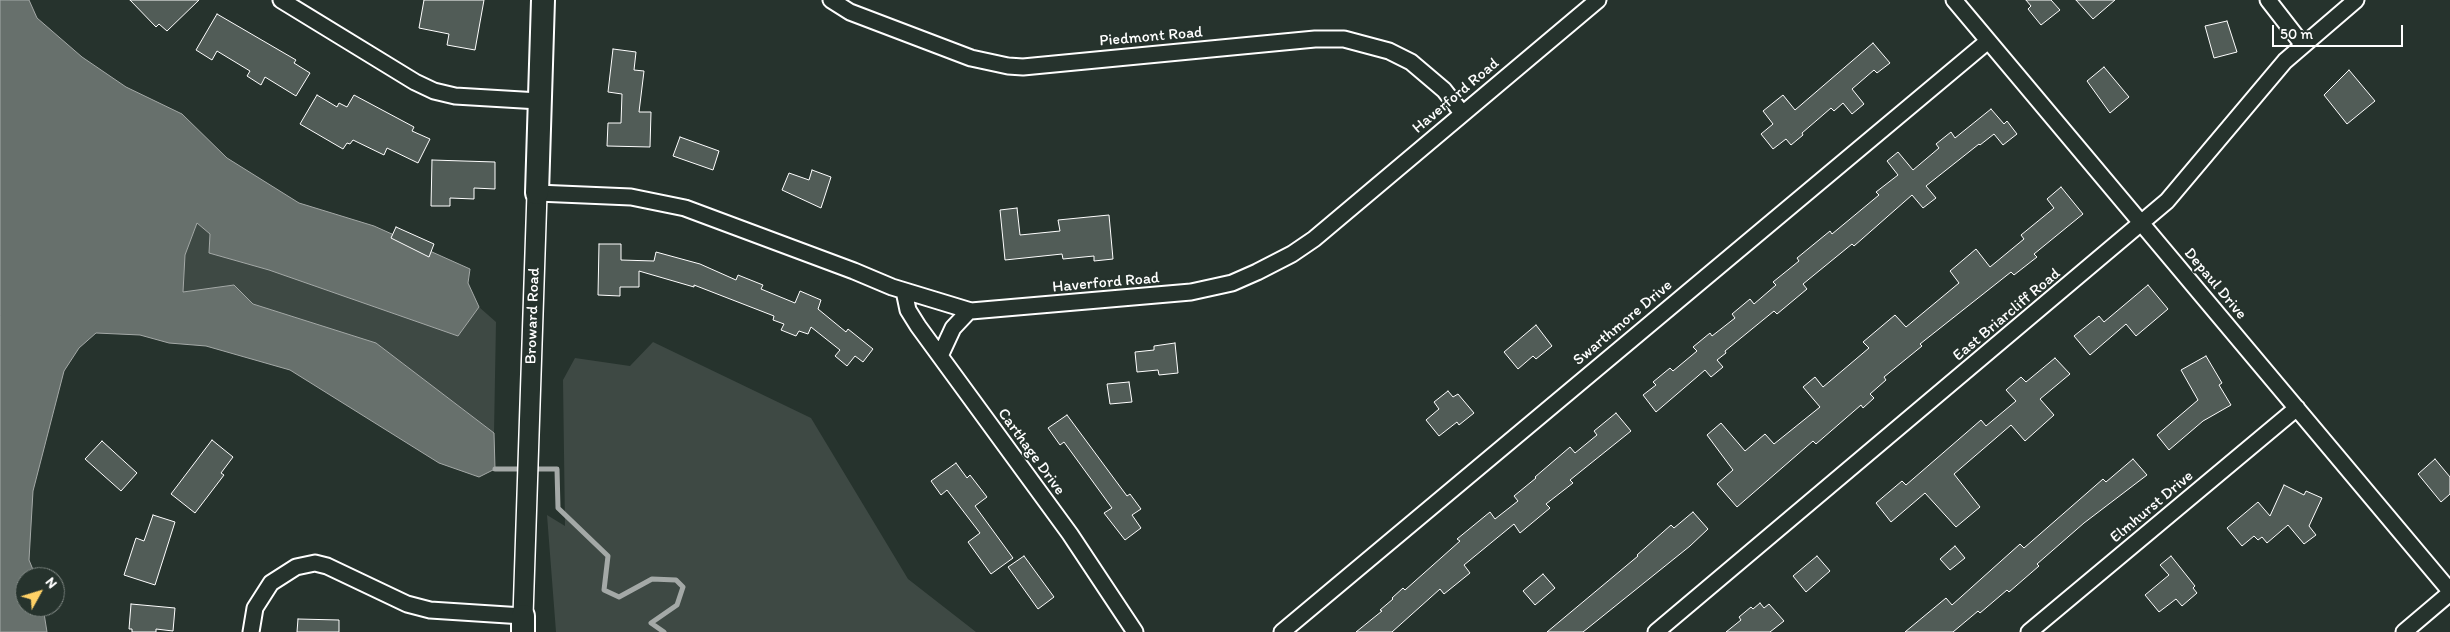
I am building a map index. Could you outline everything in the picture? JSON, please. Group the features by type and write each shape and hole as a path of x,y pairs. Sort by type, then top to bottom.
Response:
{"main road":[{"name":"Broward Road","path":"537,193 543,0"}],"street":[{"path":"281,0 415,82 434,90 455,96 539,101"},
{"name":"Piedmont Road","path":"831,0 850,12 971,58 1008,66 1023,67 1315,39 1344,39 1389,51 1411,62 1444,90 1462,113"},
{"name":"Haverford Road","path":"537,193 631,197 685,208 904,291 969,311 1191,292 1232,283 1286,257 1314,239 1598,0"},
{"name":"Depaul Drive","path":"1954,0 2450,592"},
{"path":"2268,0 2303,45"},
{"name":"East Briarcliff Road","path":"1656,632 2168,201 2267,82 2303,45 2356,0"},
{"name":"Swarthmore Drive","path":"1282,632 1988,40"},
{"name":"Broward Road","path":"523,624 537,193"},
{"name":"Carthage Drive","path":"904,291 908,310 1070,534 1134,632"},
{"path":"940,356 953,328 969,311"},
{"name":"Elmhurst Drive","path":"2029,632 2297,408"},
{"path":"251,632 255,608 271,582 296,567 315,563 407,604 430,610 523,624"},
{"path":"2404,632 2450,592"}],"shaded area":[{"path":"0,0 29,0 37,18 82,57 126,87 182,114 227,158 299,203 374,226 470,269 468,283 479,307 458,336 269,270 209,253 210,234 197,223 185,255 183,292 234,285 253,304 376,343 494,433 495,469 479,477 439,463 290,370 206,346 169,343 140,335 96,333 79,348 64,371 33,491 29,560 32,567 15,567 15,617 45,617 47,632 0,632"},
{"path":"197,223 210,234 209,253 269,270 458,336 479,307 496,322 494,433 376,343 253,304 234,285 183,292 185,255"},
{"path":"653,342 811,418 908,579 976,632 556,632 547,515 565,526 563,380 575,358 630,366"}],"building":[{"path":"130,0 199,0 167,31 159,24 156,27"},
{"path":"424,0 484,0 475,50 447,45 449,34 419,28"},
{"path":"2026,0 2051,0 2060,10 2041,25 2028,9 2031,6"},
{"path":"2076,0 2115,0 2093,19"},
{"path":"217,14 296,60 294,63 310,73 296,96 265,77 261,85 247,76 250,71 217,51 212,60 196,50"},
{"path":"2227,21 2237,52 2214,58 2205,26"},
{"path":"1873,43 1890,63 1877,73 1874,70 1852,89 1864,104 1852,114 1843,103 1834,111 1831,108 1791,145 1786,139 1773,149 1761,134 1773,124 1763,111 1783,95 1795,110"},
{"path":"613,49 636,52 634,70 644,71 639,112 651,112 650,147 607,146 608,123 621,123 622,94 608,92"},
{"path":"2104,67 2129,97 2110,113 2087,81"},
{"path":"2349,70 2375,101 2347,124 2324,95"},
{"path":"317,95 337,107 339,103 347,107 354,95 414,127 412,131 430,139 418,163 387,148 384,155 353,140 350,144 347,143 343,149 300,124"},
{"path":"1991,109 2004,124 2007,121 2017,134 2003,145 1994,134 1979,144 1926,186 1936,198 1923,208 1912,195 1854,246 1852,244 1803,284 1807,289 1777,314 1774,311 1725,351 1726,353 1717,360 1723,367 1711,377 1705,370 1656,412 1643,395 1656,385 1653,382 1670,368 1673,371 1697,351 1693,347 1710,333 1712,336 1735,318 1732,314 1750,299 1754,304 1776,285 1773,282 1799,261 1797,258 1830,231 1832,234 1879,195 1876,192 1898,175 1887,161 1898,152 1913,170 1939,148 1936,144 1951,132 1955,138"},
{"path":"680,137 719,151 713,170 673,156"},
{"path":"432,160 495,162 495,189 474,188 474,199 450,198 450,206 431,206"},
{"path":"812,170 831,177 821,208 782,190 789,173 809,180"},
{"path":"2061,187 2083,214 2034,254 2037,257 2014,275 2011,272 1920,344 1922,346 1884,377 1886,380 1870,394 1874,398 1863,408 1861,405 1816,444 1813,441 1737,507 1717,484 1733,470 1707,435 1721,423 1745,451 1765,434 1774,444 1820,407 1803,387 1815,377 1823,387 1869,348 1863,342 1895,315 1906,327 1959,283 1950,271 1976,249 1990,267 2024,239 2021,235 2054,208 2047,199"},
{"path":"1017,208 1020,235 1060,231 1058,220 1109,215 1113,259 1094,261 1094,256 1063,259 1062,254 1005,260 1000,210"},
{"path":"396,227 434,244 429,257 391,238"},
{"path":"599,244 621,244 621,260 654,261 656,252 700,264 736,280 738,275 763,285 761,289 795,303 800,291 821,300 818,309 846,332 848,329 873,349 863,362 855,356 847,366 835,356 840,350 811,327 808,334 799,331 796,336 781,330 784,324 773,320 774,316 694,285 694,287 639,271 639,287 620,287 620,296 598,295"},
{"path":"2148,285 2168,309 2136,336 2126,324 2090,355 2074,336 2099,316 2104,322"},
{"path":"1536,325 1552,346 1536,359 1533,356 1518,369 1504,352"},
{"path":"1175,343 1178,373 1159,375 1158,370 1137,372 1135,352 1154,350 1154,346"},
{"path":"2206,356 2222,383 2219,385 2231,405 2203,421 2169,450 2157,435 2198,400 2181,370"},
{"path":"2055,358 2070,374 2040,399 2054,415 2025,441 2011,425 1954,474 1980,507 1956,527 1925,493 1891,522 1876,503 1902,481 1906,485 1981,420 1986,426 2016,401 2006,390 2021,377 2026,382"},
{"path":"1129,382 1132,402 1110,404 1107,384"},
{"path":"1448,391 1453,397 1458,394 1474,413 1459,425 1457,422 1439,436 1426,420 1439,409 1434,402"},
{"path":"1616,413 1631,431 1570,480 1573,483 1546,504 1550,508 1520,533 1514,524 1464,565 1470,573 1444,594 1440,589 1392,632 1356,632 1382,611 1380,610 1403,588 1405,590 1460,541 1457,539 1490,512 1495,519 1518,501 1514,496 1535,477 1570,447 1575,453 1597,435 1594,431"},
{"path":"1067,415 1127,496 1130,494 1141,509 1132,515 1141,528 1125,540 1104,513 1112,508 1064,442 1060,445 1048,428"},
{"path":"212,440 233,457 221,473 224,475 195,513 171,494"},
{"path":"102,441 137,473 121,491 85,459"},
{"path":"2133,459 2147,475 2084,523 2037,564 2039,566 2009,592 2007,590 1980,613 1978,611 1953,632 1905,632 1946,598 1952,605 2020,544 2024,548 2103,479 2106,482"},
{"path":"2435,459 2450,477 2450,494 2441,502 2418,474"},
{"path":"956,463 967,478 970,475 987,497 975,506 1013,558 991,574 968,542 980,533 947,490 941,495 931,481"},
{"path":"2284,485 2304,495 2306,491 2322,498 2309,526 2316,535 2304,544 2288,525 2267,543 2262,537 2258,540 2254,536 2242,546 2227,528 2258,502 2270,516"},
{"path":"1693,512 1708,529 1690,546 1583,632 1547,632 1638,556 1671,525 1674,528"},
{"path":"153,515 175,522 155,585 124,575 136,538 144,541"},
{"path":"1955,546 1965,558 1950,570 1940,559"},
{"path":"1024,556 1054,597 1038,609 1008,567"},
{"path":"1817,556 1830,571 1806,592 1793,576"},
{"path":"2171,556 2195,586 2193,588 2197,593 2182,606 2176,599 2159,612 2145,595 2169,575 2160,565"},
{"path":"1543,574 1555,588 1535,605 1523,591"},
{"path":"1760,603 1764,608 1769,604 1784,621 1770,632 1726,632 1741,620 1739,617 1751,607 1753,609"},
{"path":"131,604 175,608 173,631 156,629 156,632 132,632 132,629 129,629"},
{"path":"298,619 339,620 339,632 297,632"}],"waterway":[{"path":"495,469 524,469"},
{"path":"533,469 557,469 558,508 608,556 604,590 619,597 652,579 676,580 683,587 677,605 651,623 664,632"}]}
